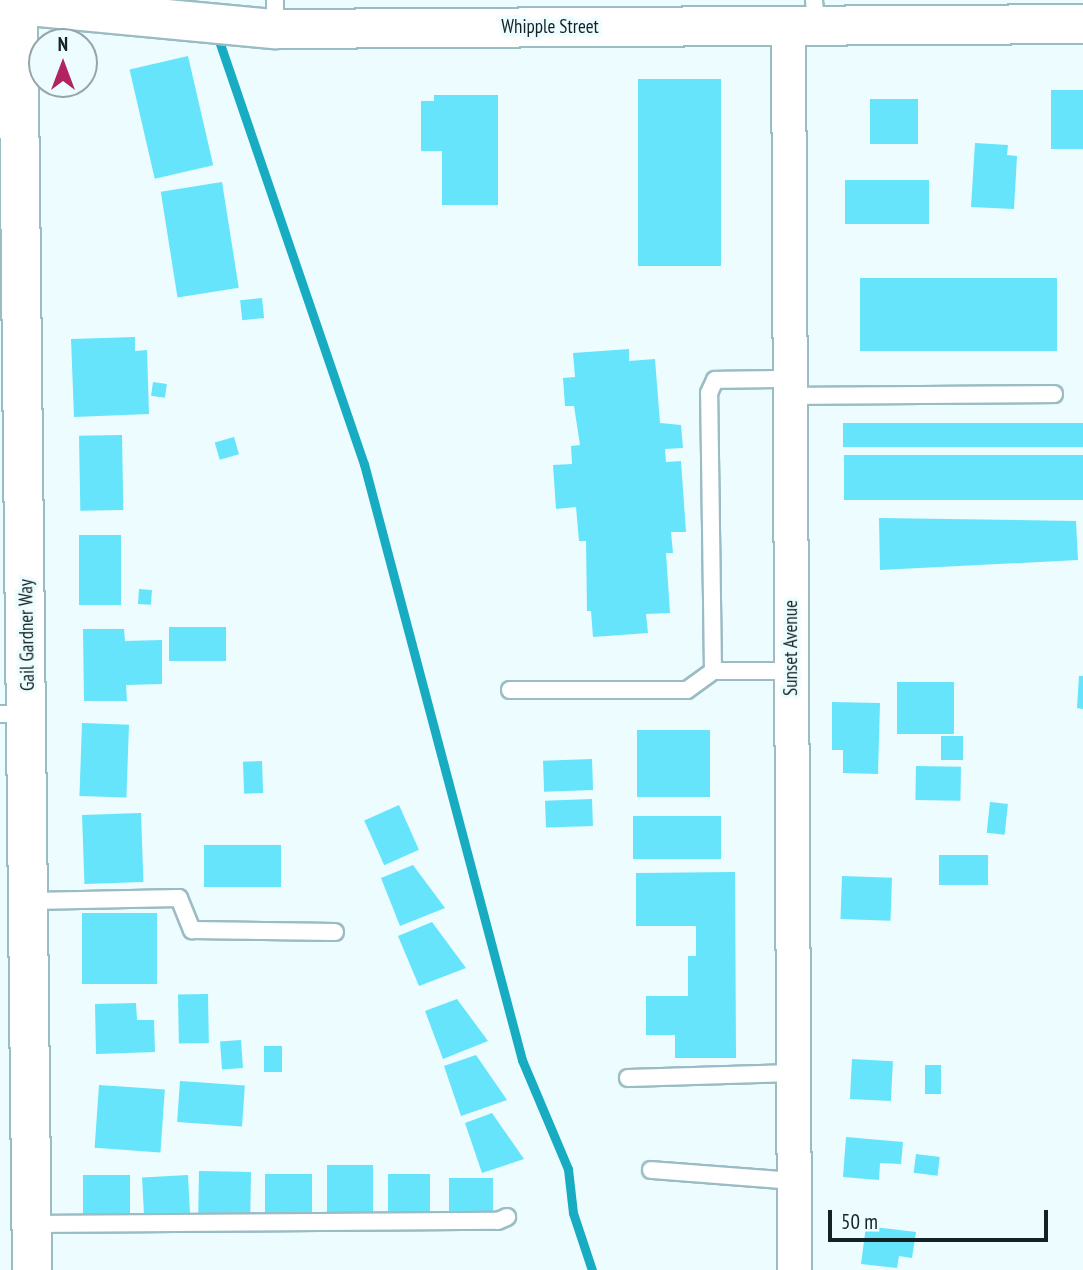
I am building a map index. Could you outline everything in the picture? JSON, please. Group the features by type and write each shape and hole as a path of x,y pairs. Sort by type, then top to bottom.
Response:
{"street":[{"name":"Whipple Street","path":"13,2 275,14 806,17 1083,24"},
{"name":"Gail Gardner Way","path":"13,2 9,284 14,714 32,901 32,1270"},
{"name":"Sunset Avenue","path":"794,1270 789,387 806,17"}],"lane":[{"path":"713,671 709,393 715,380 789,387 1054,394"},
{"path":"510,690 687,690 713,671 791,671"},
{"path":"32,901 179,898 192,930 335,932"},
{"path":"628,1078 793,1073"},
{"path":"651,1170 793,1181"},
{"path":"32,1224 498,1221 507,1217"}],"building":[{"path":"188,56 213,165 155,179 130,69"},
{"path":"638,79 721,79 721,266 638,266"},
{"path":"1051,90 1083,90 1083,149 1051,149"},
{"path":"434,95 498,95 498,205 442,205 442,151 421,151 421,101 434,101"},
{"path":"870,99 918,99 918,144 870,144"},
{"path":"975,143 1008,145 1007,155 1017,156 1014,209 971,207"},
{"path":"845,180 929,180 929,224 845,224"},
{"path":"222,182 239,288 178,297 161,192"},
{"path":"860,278 1057,278 1057,351 860,351"},
{"path":"262,298 264,318 242,320 240,300"},
{"path":"135,337 135,351 147,350 149,414 74,417 71,339"},
{"path":"629,349 629,361 655,359 660,423 681,425 683,448 665,449 666,462 681,461 686,532 671,532 673,553 666,553 670,613 646,614 648,633 593,637 591,611 587,611 586,541 579,541 576,507 556,509 553,465 572,464 571,446 580,445 574,406 565,406 563,378 575,377 573,353"},
{"path":"153,382 167,384 165,398 151,396"},
{"path":"843,423 1083,423 1083,447 843,447"},
{"path":"122,435 123,510 80,511 79,436"},
{"path":"234,437 239,454 220,460 215,443"},
{"path":"844,455 1083,455 1083,500 844,500"},
{"path":"879,518 1076,521 1078,560 880,570"},
{"path":"79,535 121,535 121,605 79,605"},
{"path":"139,589 152,590 151,605 138,604"},
{"path":"169,627 226,627 226,661 169,661"},
{"path":"83,629 124,629 125,641 162,640 162,684 126,685 127,701 84,701"},
{"path":"1079,676 1083,676 1083,709 1077,708"},
{"path":"897,682 954,682 954,734 897,734"},
{"path":"832,702 880,703 878,774 843,773 843,750 832,750"},
{"path":"82,723 129,725 126,798 79,796"},
{"path":"637,730 710,730 710,797 637,797"},
{"path":"941,736 963,736 963,760 941,760"},
{"path":"592,759 593,790 544,792 543,761"},
{"path":"262,761 263,793 244,794 243,762"},
{"path":"916,766 961,767 960,801 915,800"},
{"path":"592,799 593,826 546,828 545,801"},
{"path":"990,802 1008,804 1005,835 987,833"},
{"path":"399,805 419,850 384,865 364,820"},
{"path":"141,813 143,882 84,884 82,815"},
{"path":"633,816 721,816 721,859 633,859"},
{"path":"204,845 281,845 281,887 204,887"},
{"path":"939,855 988,855 988,885 939,885"},
{"path":"413,865 445,908 400,926 381,878"},
{"path":"735,872 736,1058 675,1058 675,1035 646,1035 646,996 688,996 688,956 696,956 696,926 636,926 636,873"},
{"path":"842,876 892,878 890,921 840,919"},
{"path":"82,913 157,913 157,984 82,984"},
{"path":"432,922 466,968 419,986 398,936"},
{"path":"208,994 209,1043 179,1044 178,995"},
{"path":"457,999 488,1041 443,1059 425,1011"},
{"path":"136,1003 137,1020 154,1020 155,1052 96,1054 95,1004"},
{"path":"241,1040 243,1068 222,1069 220,1041"},
{"path":"264,1046 282,1046 282,1072 264,1072"},
{"path":"476,1055 507,1100 461,1116 444,1066"},
{"path":"852,1059 893,1061 891,1101 850,1099"},
{"path":"925,1065 941,1065 941,1094 925,1094"},
{"path":"180,1081 245,1086 242,1126 177,1122"},
{"path":"99,1085 165,1090 160,1152 95,1148"},
{"path":"492,1113 524,1159 482,1173 465,1123"},
{"path":"846,1137 903,1142 901,1164 880,1163 879,1180 843,1177"},
{"path":"916,1154 940,1157 938,1176 914,1173"},
{"path":"327,1165 373,1165 373,1216 327,1216"},
{"path":"199,1171 251,1172 250,1216 198,1215"},
{"path":"265,1174 312,1174 312,1215 265,1215"},
{"path":"388,1174 430,1174 430,1217 388,1217"},
{"path":"83,1175 130,1175 130,1219 83,1219"},
{"path":"188,1175 190,1217 144,1219 142,1177"},
{"path":"449,1178 493,1178 493,1216 449,1216"},
{"path":"866,1226 916,1232 912,1258 899,1256 897,1268 861,1264"}],"waterway":[{"path":"216,32 364,464 522,1060 568,1169 573,1213 592,1270"}]}
